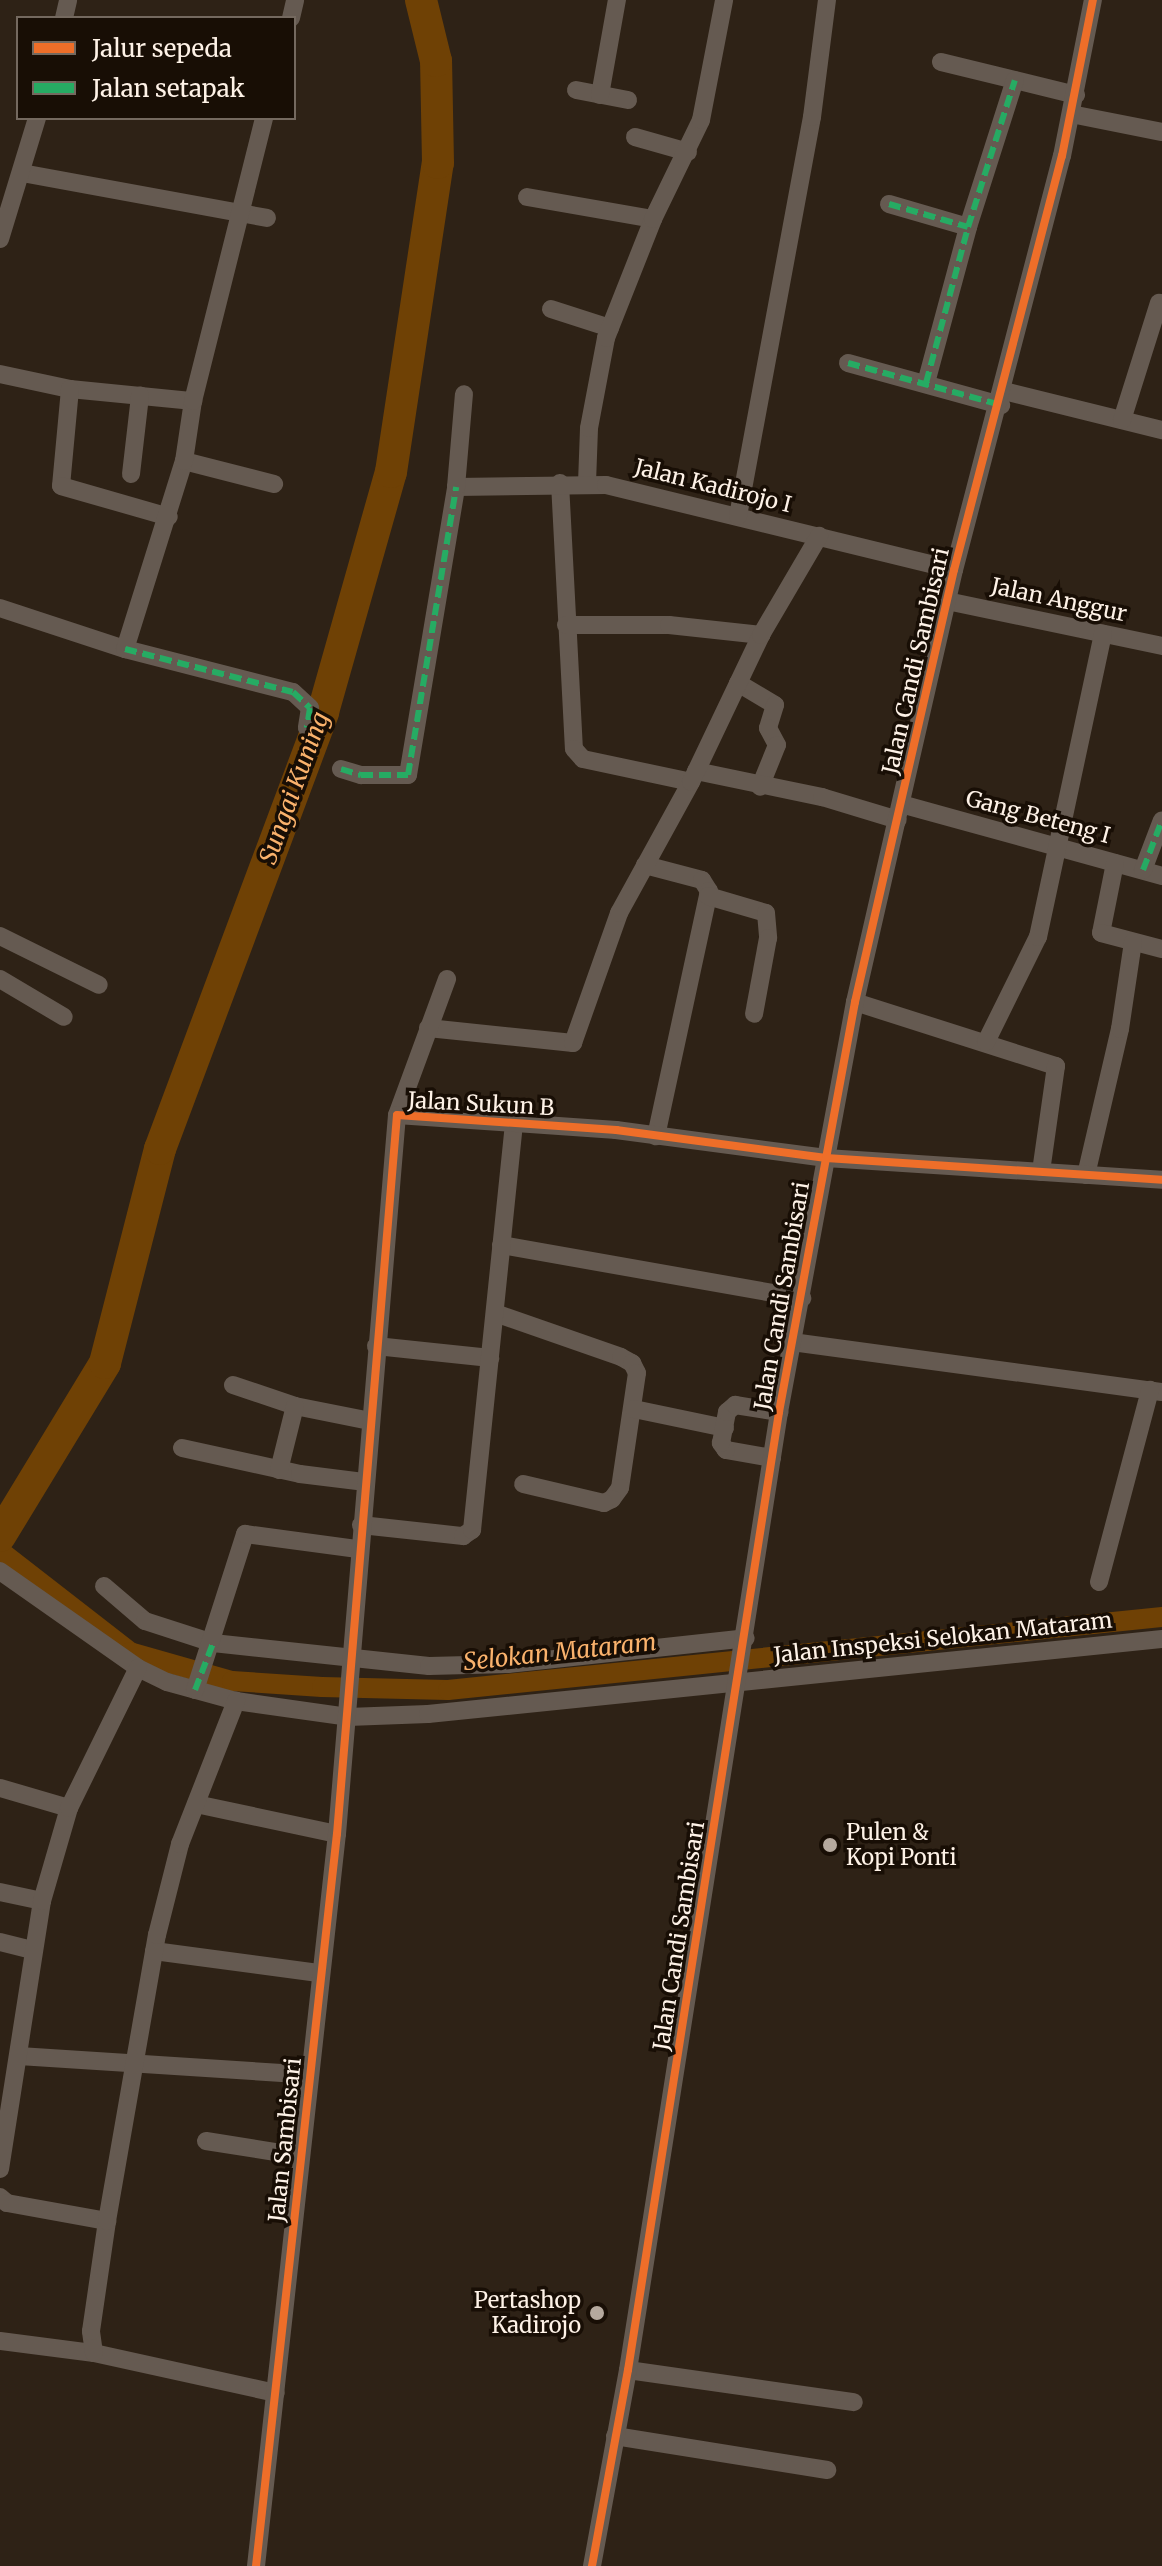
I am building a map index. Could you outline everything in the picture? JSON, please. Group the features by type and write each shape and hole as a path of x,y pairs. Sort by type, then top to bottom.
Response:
{"street":[{"path":"600,95 617,0"},
{"path":"587,483 589,428 610,328 653,219 688,152 711,86 724,0"},
{"path":"738,516 812,117 827,0"},
{"name":"Jalan Candi Sambisari","path":"592,2566 628,2370 779,1412 855,1002 954,570 1002,398 1076,95 1093,0"},
{"path":"941,62 1076,95"},
{"path":"926,383 968,227 1015,80"},
{"path":"576,90 628,100"},
{"path":"1071,114 1162,132"},
{"path":"0,239 36,120"},
{"path":"125,649 169,517 184,461 193,401 263,120"},
{"path":"635,137 688,152"},
{"path":"22,173 267,218"},
{"path":"527,197 653,219"},
{"path":"889,204 968,227"},
{"path":"1122,420 1159,303"},
{"path":"551,309 610,328"},
{"path":"848,363 926,383 1162,430"},
{"path":"0,374 70,389 193,401"},
{"path":"70,389 61,486 169,517"},
{"path":"341,769 361,775 408,775 456,487 464,394"},
{"path":"131,474 140,396"},
{"path":"184,461 274,484"},
{"path":"560,483 566,625 669,625 761,635"},
{"name":"Jalan Kadirojo I","path":"456,487 587,483 738,516 954,570"},
{"path":"428,1028 573,1043 619,913 694,777 761,635 819,536"},
{"name":"Jalan Anggur","path":"947,601 1162,646"},
{"path":"0,608 125,649 293,692 310,708 307,728"},
{"name":"Gang Beteng I","path":"566,625 571,739 577,755 822,797 1055,844 1162,876"},
{"path":"986,1042 1038,937 1055,844 1103,634"},
{"path":"738,683 775,705 768,728 777,745 760,787"},
{"path":"1143,870 1162,820"},
{"path":"1115,863 1101,933 1162,949"},
{"path":"645,865 702,880 708,896 656,1136"},
{"path":"708,896 766,913 768,938 754,1014"},
{"path":"0,936 99,985"},
{"path":"1086,1175 1120,1029 1133,942"},
{"path":"0,979 64,1017"},
{"path":"397,1115 447,979"},
{"path":"855,1002 986,1042 1058,1068 1041,1172"},
{"name":"Jalan Sukun B","path":"348,1710 349,1655 397,1115 656,1136 826,1158 1162,1180"},
{"path":"361,1525 463,1536 472,1530 514,1123"},
{"path":"501,1245 802,1298"},
{"path":"495,1313 632,1363 637,1373 620,1488 612,1499 604,1503 523,1484"},
{"path":"792,1342 1156,1391 1099,1582"},
{"path":"376,1346 490,1358"},
{"path":"233,1385 295,1406 370,1421"},
{"path":"772,1458 726,1450 725,1428 735,1405 779,1412"},
{"path":"279,1470 295,1406"},
{"path":"634,1409 725,1428"},
{"path":"182,1448 279,1470 364,1482"},
{"path":"197,1687 245,1534 358,1549"},
{"name":"Jalan Inspeksi Selokan Mataram","path":"7,1576 138,1668 236,1701 348,1710 428,1714 1162,1639"},
{"path":"104,1586 145,1621 213,1643 349,1655 429,1666 508,1664 745,1642"},
{"path":"0,2166 7,2086 19,2056 32,1950 42,1901 69,1808 138,1668"},
{"path":"94,2353 91,2331 107,2221 154,1951 180,1844 236,1701"},
{"name":"Jalan Sambisari","path":"256,2566 348,1710"},
{"path":"0,1788 69,1808"},
{"path":"196,1804 337,1834"},
{"path":"0,1892 42,1901"},
{"path":"0,1942 32,1950"},
{"path":"154,1951 319,1973"},
{"path":"19,2056 134,2060 309,2075"},
{"path":"206,2141 301,2156"},
{"path":"0,2197 7,2203 107,2221"},
{"path":"0,2341 94,2353 276,2393"},
{"path":"628,2370 854,2402"},
{"path":"615,2436 827,2470"}],"waterway":[{"name":"Sungai Kuning","path":"0,1536 105,1363 160,1149 323,712 391,472 438,163 436,61 421,0"},
{"name":"Selokan Mataram","path":"0,1551 130,1652 232,1681 322,1687 448,1690 1162,1617"}],"marked path":[{"path":"889,204 968,227 1015,80"},
{"path":"926,383 968,227"},
{"path":"848,363 1001,405"},
{"path":"341,769 361,775 408,775 456,487"},
{"path":"125,649 293,692 310,708 307,728"},
{"path":"1143,870 1162,820"},
{"path":"195,1690 213,1643"}],"cycle path":[{"path":"592,2566 628,2370 779,1412 855,1002 954,570 1062,156 1093,0"},
{"path":"256,2566 337,1834 397,1115 616,1130 826,1158 1162,1180"}],"place":[{"name":"Pulen & Kopi Ponti","path":"830,1845"},
{"name":"Pertashop Kadirojo","path":"597,2313"}]}
